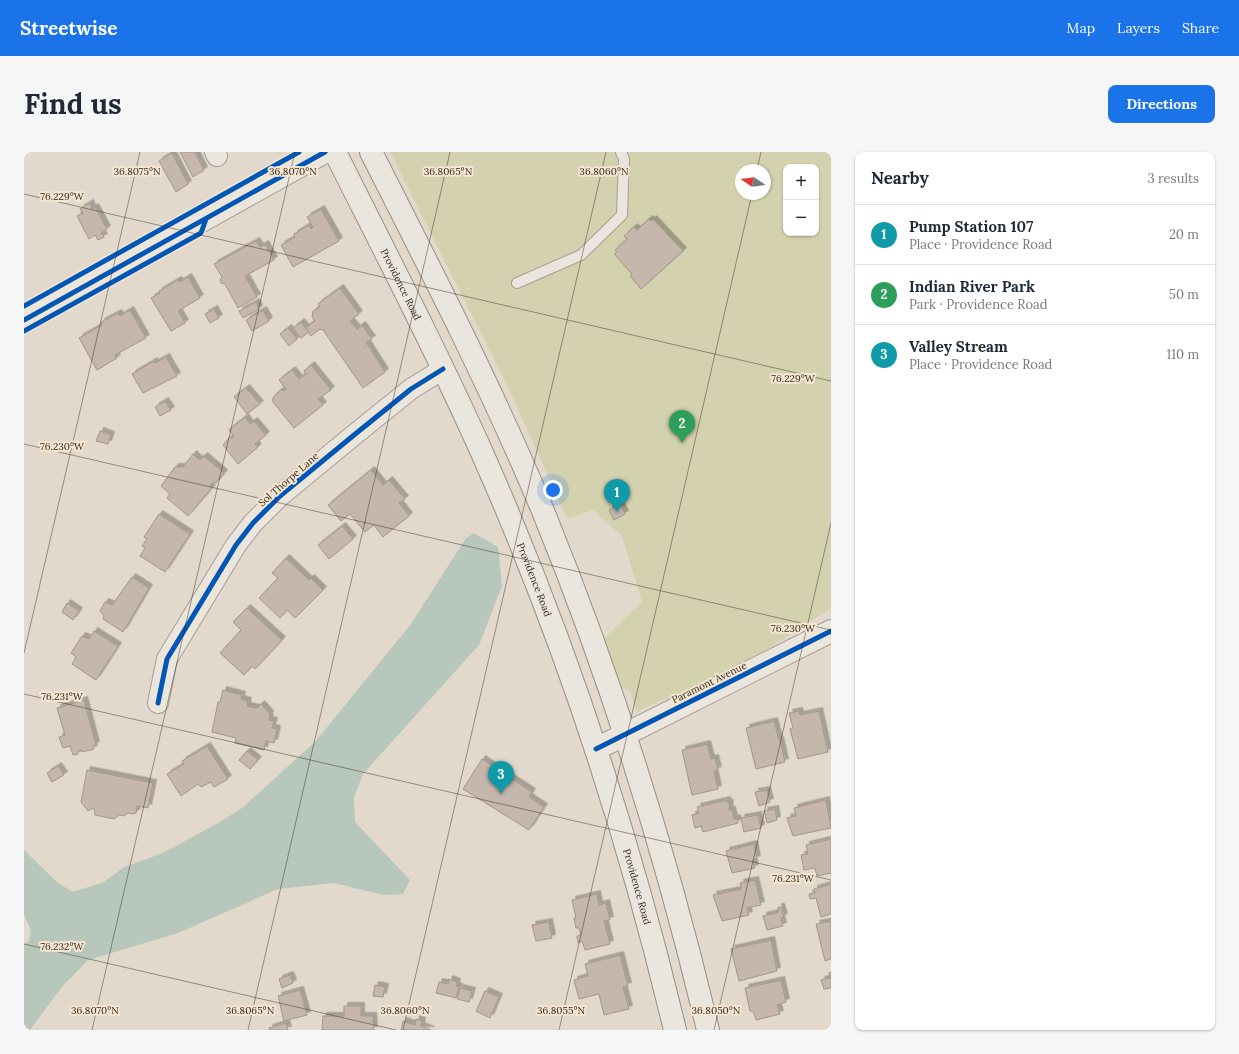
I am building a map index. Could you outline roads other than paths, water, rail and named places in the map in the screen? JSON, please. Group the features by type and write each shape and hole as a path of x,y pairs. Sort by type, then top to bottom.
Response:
{"main road":[{"path":"24,320 325,152"},
{"name":"Providence Road","path":"335,152 443,369 483,455 534,577 596,749 632,866 675,1030"},
{"path":"372,152 458,324 516,450 582,610 625,734 681,918 708,1030"},
{"name":"Paramont Avenue","path":"596,749 831,631"}],"street":[{"name":"Sol Thorpe Lane","path":"158,703 167,659 236,545 253,523 280,496 354,435 411,389 443,369"}],"lane":[{"path":"517,283 581,255 622,215 624,159 621,152"}],"place":[{"name":"Indian River Park","path":"682,443"},
{"name":"Pump Station 107","path":"617,512"},
{"name":"Valley Stream","path":"501,794"}]}
